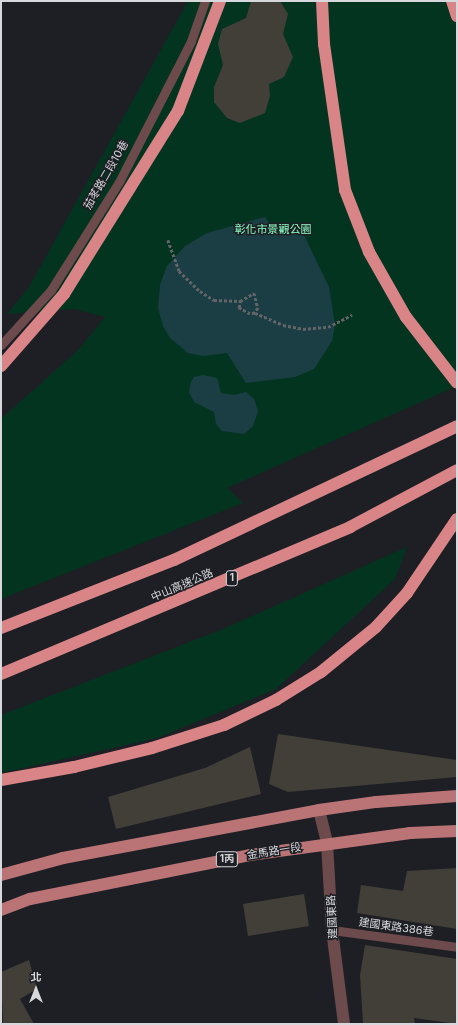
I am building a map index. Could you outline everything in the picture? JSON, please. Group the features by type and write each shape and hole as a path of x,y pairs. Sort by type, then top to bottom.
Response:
{"highway":[{"path":"1,366 64,294 178,111 220,1"},
{"path":"322,1 324,44 345,190 372,259 406,317 457,383"},
{"path":"452,1 457,16"},
{"path":"1,628 174,560 457,426"},
{"name":"中山高速公路","path":"1,674 350,527 457,470"},
{"path":"1,780 74,767 152,748 224,725 276,700 321,672 376,627 415,582 457,519"}],"main road":[{"path":"1,875 63,858 319,810 376,802 457,796"},
{"name":"金馬路一段","path":"1,910 30,899 250,855 327,843 457,830"}],"street":[{"name":"建國東路","path":"319,810 327,843 332,930 344,1024"}],"lane":[{"name":"茄苳路二段10巷","path":"1,345 52,290 119,182 191,41 205,1"},
{"name":"建國東路386巷","path":"332,930 457,947"}],"path":[{"path":"168,240 179,271 200,291 214,300 240,302 254,293 258,302 255,313"},
{"path":"240,302 239,308 250,314 255,313 283,325 303,329 328,327 352,315"}],"green space":[{"name":"彰化市景觀公園","path":"188,1 457,1 457,386 227,488 243,503 1,599 1,419 78,350 105,317 75,309 7,314 29,287"},
{"path":"407,547 395,579 276,689 157,738 1,773 1,715 223,629"}],"water":[{"path":"265,217 272,227 280,232 290,232 300,227 329,287 335,325 332,341 314,369 295,377 246,383 227,353 203,356 188,353 170,338 163,326 158,308 160,285 167,266 185,246 207,233"},
{"path":"203,375 217,378 221,393 234,395 246,392 254,399 258,411 253,426 244,434 222,431 216,424 214,412 194,402 189,392 191,382 194,377"}],"building":[{"path":"251,1 280,1 288,14 283,34 293,57 284,77 269,84 270,96 265,113 240,123 227,118 214,102 214,87 223,65 218,44 222,29 246,18"},
{"path":"278,734 457,760 457,777 288,792 269,784"},
{"path":"250,747 261,794 116,829 108,797 205,768"},
{"path":"457,868 457,929 357,913 361,885 403,891 407,871"},
{"path":"304,894 309,926 248,936 243,904"},
{"path":"365,945 457,959 457,1024 414,1018 415,1024 363,1024 360,975"},
{"path":"29,960 37,989 20,999 34,1024 3,1024 1,972"}]}
